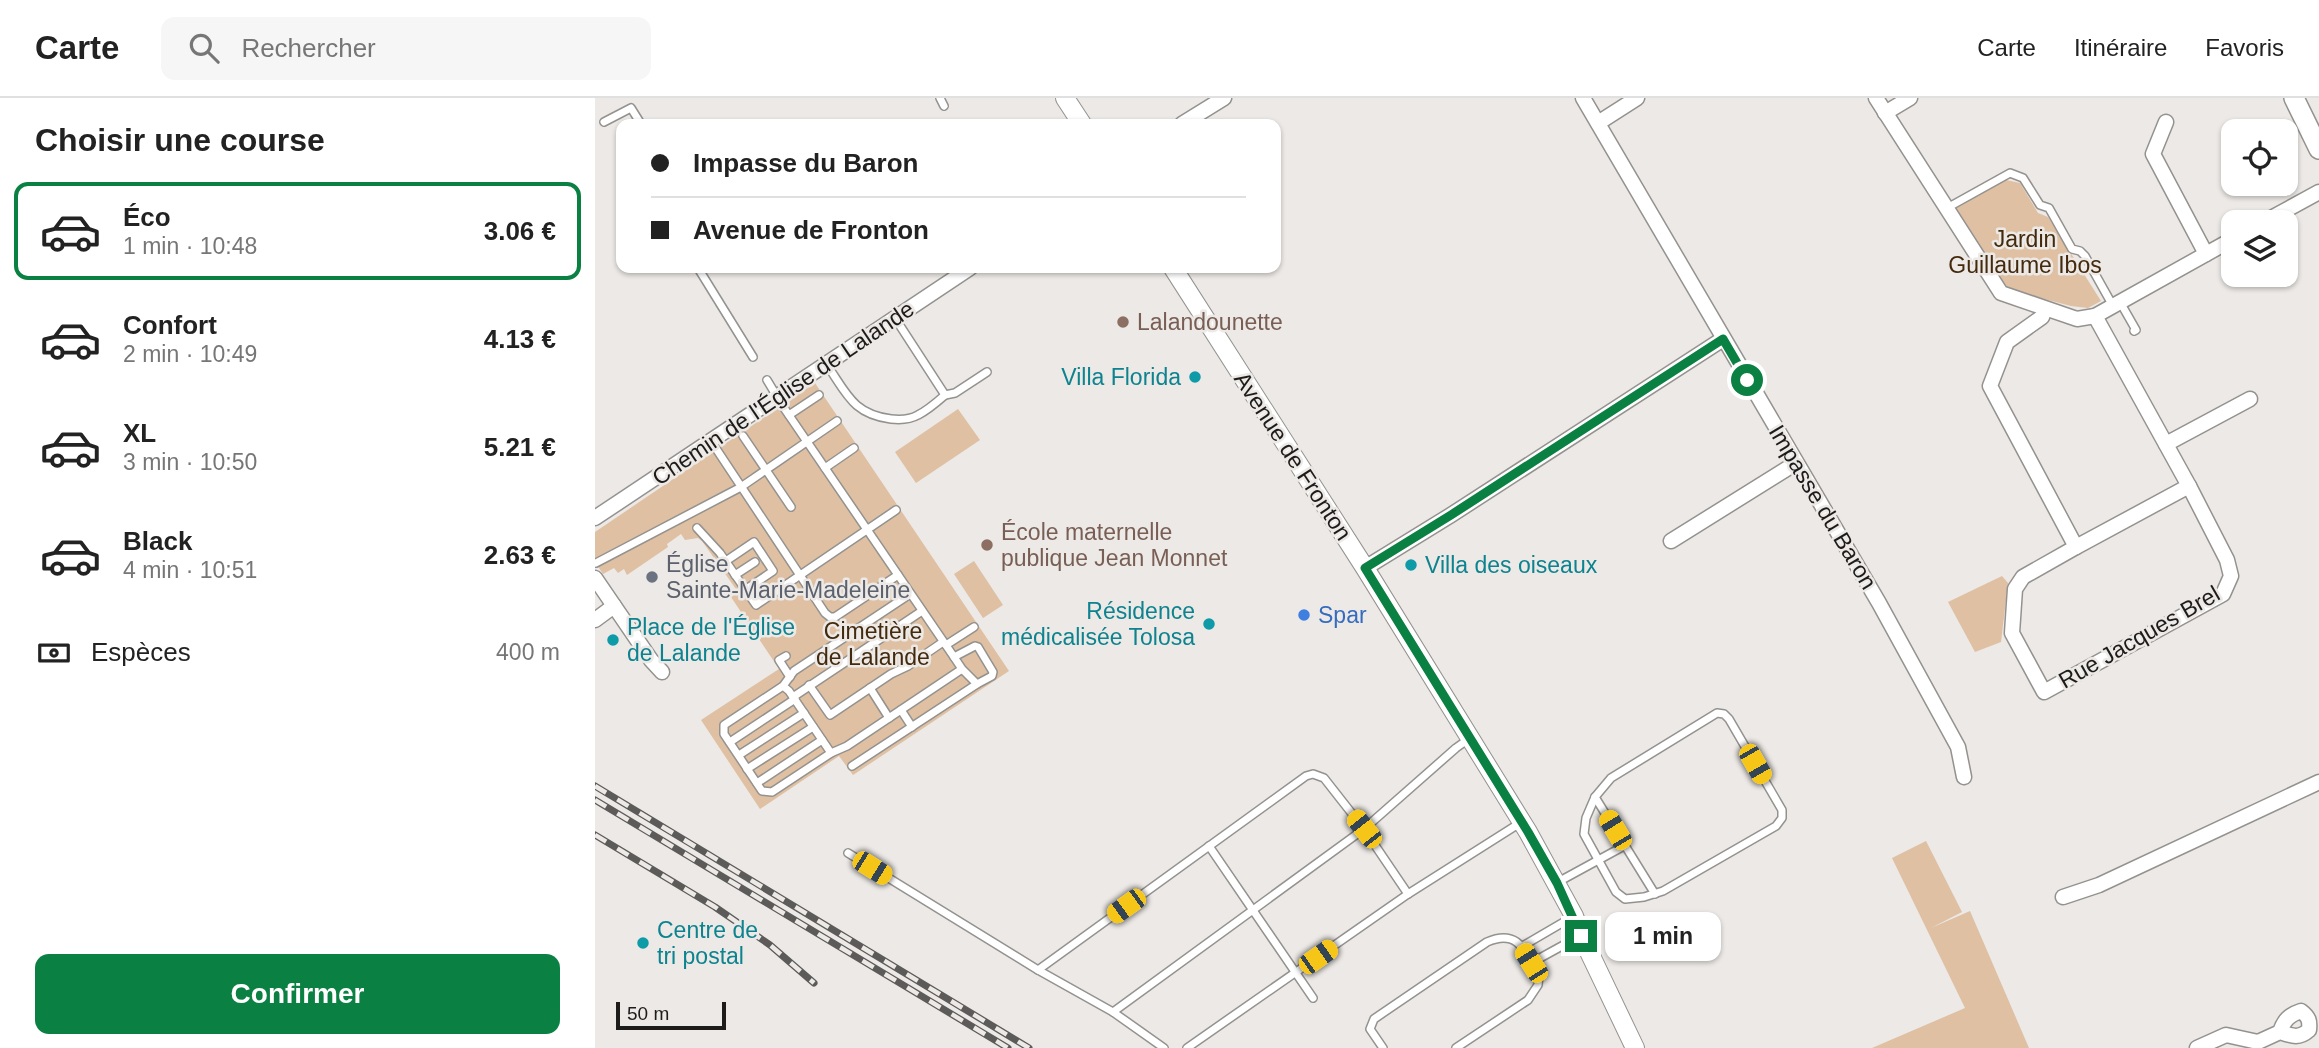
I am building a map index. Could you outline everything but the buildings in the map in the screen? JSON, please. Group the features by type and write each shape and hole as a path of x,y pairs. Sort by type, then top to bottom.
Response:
{"main road":[{"path":"2294,98 2319,149"}],"street":[{"path":"1065,98 1079,119"},
{"path":"1190,119 1224,98"},
{"name":"Impasse du Baron","path":"1583,98 1879,603 1958,747 1963,777"},
{"path":"1598,122 1637,98"},
{"path":"1876,98 2001,293 2077,319 2095,316 2221,246"},
{"path":"1885,113 1910,98"},
{"path":"2166,122 2153,154 2206,254"},
{"path":"2286,210 2319,192"},
{"name":"Chemin de l'Église de Lalande","path":"595,518 962,273"},
{"name":"Avenue de Fronton","path":"1176,273 1365,568 1522,822 1574,916 1635,1048"},
{"path":"2045,309 2042,317 2007,342 1990,386 2076,547 2189,486 2095,316"},
{"path":"1365,568 1723,339"},
{"path":"2166,444 2251,399"},
{"path":"1671,541 1796,463"},
{"name":"Rue Jacques Brel","path":"2076,547 2023,577 2015,589 2012,633 2044,692 2223,594 2231,576 2227,560 2189,486"},
{"path":"595,578 662,672"},
{"path":"595,620 614,606"},
{"path":"2063,897 2099,885 2319,782"},
{"path":"2197,1048 2225,1035 2258,1042 2280,1032"}],"lane":[{"path":"940,98 944,106"},
{"path":"604,122 631,108 638,119"},
{"path":"1946,208 2010,173 2023,178 2040,205 2049,208 2072,249 2085,256 2136,330 2134,331"},
{"path":"701,273 753,357"},
{"path":"895,318 946,396"},
{"path":"827,365 851,399 865,412 900,420 917,416 987,372"},
{"path":"767,380 944,644 977,684"},
{"path":"789,415 819,395"},
{"path":"596,563 741,487 837,421"},
{"path":"743,436 791,507"},
{"path":"711,441 830,617 835,617 898,575"},
{"path":"825,468 854,448"},
{"path":"697,528 726,561 756,605 896,510"},
{"path":"726,561 754,542 773,571 745,590"},
{"path":"735,575 755,562"},
{"path":"910,594 794,671 783,686 726,722 723,731 747,769 764,793 772,792 963,669"},
{"path":"730,742 809,685 922,611"},
{"path":"809,685 830,715 870,688 974,627"},
{"path":"852,766 992,676 993,671 978,647 971,646 954,657"},
{"path":"786,656 779,660 790,677"},
{"path":"783,686 831,753"},
{"path":"870,688 889,718"},
{"path":"901,710 912,727"},
{"path":"739,755 804,713"},
{"path":"1717,713 1724,714 1729,719 1782,810 1782,818 1776,826 1655,894 1625,899 1616,892 1584,834 1586,818 1595,797 1611,778 1717,713"},
{"path":"747,769 813,727"},
{"path":"1113,1012 1364,829 1471,737"},
{"path":"757,783 822,740"},
{"path":"1038,970 1306,776 1313,774 1324,778 1364,829 1408,894"},
{"path":"1595,797 1655,894"},
{"path":"1187,1048 1408,894 1522,822"},
{"path":"1209,846 1313,998"},
{"path":"1557,883 1624,846"},
{"path":"848,853 1038,970 1113,1012 1164,1048"},
{"path":"1521,947 1574,916"},
{"path":"1383,1048 1370,1029 1374,1019 1487,942 1508,936 1516,940 1539,976 1538,985 1528,1000 1456,1048"},
{"path":"1531,963 1581,936"}],"green space":[{"name":"Jardin Guillaume Ibos","path":"2006,180 2020,183 2038,213 2048,217 2101,301 2088,308 2071,306 2007,289 1953,210"},
{"name":"Cimetière de Lalande","path":"815,383 1009,671 853,775 839,756 760,809 701,720 779,669 731,597 738,592 702,541 698,538 685,540 681,534 667,544 668,547 627,575 624,569 618,573 614,568 603,574 595,562 595,532"},
{"path":"958,409 980,440 916,483 895,452"},
{"path":"974,561 1003,605 983,618 954,574"},
{"path":"2002,576 2008,583 2001,642 1975,652 1948,602"},
{"path":"1926,841 1962,912 1931,928 1970,911 2029,1048 1872,1048 1965,1008 1892,858"}],"railway":[{"path":"595,786 1029,1048"},
{"path":"595,800 1008,1048"},
{"path":"595,835 715,907 770,945 814,983"}],"place":[{"name":"Lalandounette","path":"1123,322"},
{"name":"Villa Florida","path":"1195,377"},
{"name":"École maternelle publique Jean Monnet","path":"987,545"},
{"name":"Villa des oiseaux","path":"1411,565"},
{"name":"Église Sainte-Marie-Madeleine","path":"652,577"},
{"name":"Spar","path":"1304,615"},
{"name":"Résidence médicalisée Tolosa","path":"1209,624"},
{"name":"Place de l'Église de Lalande","path":"613,640"},
{"name":"Centre de tri postal","path":"643,943"}],"route":[{"path":"1581,936 1574,916 1528,832 1365,568 1723,339 1747,380"}]}
